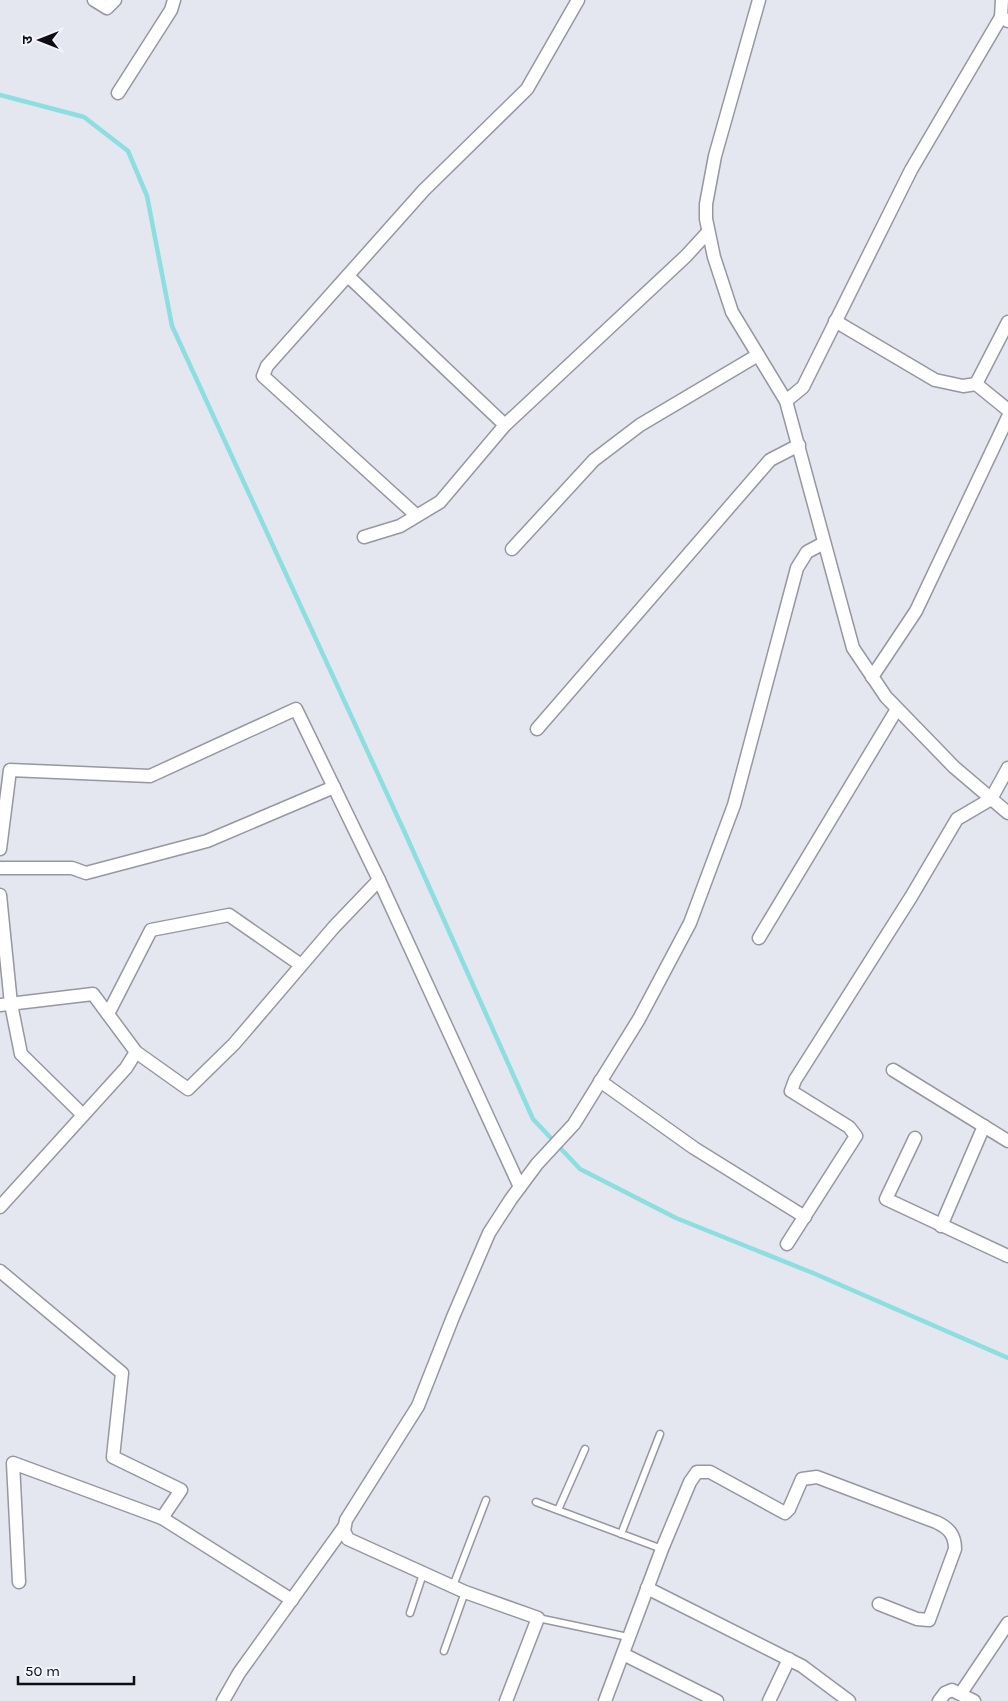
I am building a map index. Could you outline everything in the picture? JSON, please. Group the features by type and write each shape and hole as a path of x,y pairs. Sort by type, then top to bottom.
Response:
{"street":[{"path":"94,0 110,8 114,0"},
{"path":"118,92 170,10 174,0"},
{"path":"416,515 263,376 268,366 424,190 528,89 578,0"},
{"path":"759,0 715,156 706,204 708,232 732,312 786,401 853,648 886,697 897,709 954,767 1008,813"},
{"path":"786,401 803,387 911,170 1005,19 1002,0"},
{"path":"364,538 400,526 440,502 505,425 686,256 708,232"},
{"path":"348,276 505,425"},
{"path":"836,320 935,380 963,386 976,384 1008,410"},
{"path":"976,384 1008,322"},
{"path":"512,548 594,460 640,425 758,355"},
{"path":"872,677 916,612 1008,417"},
{"path":"537,729 770,460 798,445"},
{"path":"223,1701 239,1673 344,1527 346,1520 418,1406 489,1233 537,1164 574,1124 639,1019 690,923 734,805 797,568 807,552 824,543"},
{"path":"0,849 10,770 150,776 296,709 379,880 520,1186"},
{"path":"759,938 897,709"},
{"path":"788,1244 856,1136 849,1127 791,1091 795,1080 911,897 957,819 991,799 1008,768"},
{"path":"0,868 72,868 86,873 208,841 334,787"},
{"path":"6,1004 93,994 136,1052 188,1089 234,1044 334,927 379,880"},
{"path":"0,895 6,1004 21,1054 83,1115"},
{"path":"108,1014 150,930 229,915 301,965"},
{"path":"0,1207 126,1068 136,1052"},
{"path":"893,1070 1008,1141"},
{"path":"600,1081 694,1148 805,1217"},
{"path":"941,1226 984,1126"},
{"path":"915,1138 886,1199 1008,1256"},
{"path":"0,1271 122,1373 113,1457 180,1490 162,1518"},
{"path":"19,1582 13,1463 162,1518 292,1600"},
{"path":"605,1701 662,1548 690,1482 697,1472 710,1472 785,1513 789,1509 802,1479 817,1477 936,1522 947,1529 954,1537 954,1554 929,1620 923,1620 878,1604"},
{"path":"344,1527 348,1539 465,1592 538,1618 506,1701"},
{"path":"647,1588 789,1659 849,1701"},
{"path":"961,1693 1008,1623"},
{"path":"623,1654 717,1701"},
{"path":"769,1701 789,1659"},
{"path":"939,1701 950,1690 961,1693 974,1701"}],"lane":[{"path":"621,1534 660,1434"},
{"path":"558,1510 585,1449"},
{"path":"453,1586 486,1500"},
{"path":"536,1502 662,1548"},
{"path":"410,1613 423,1574"},
{"path":"444,1650 465,1592"},
{"path":"538,1618 628,1638"}],"waterway":[{"path":"0,95 84,117 128,151 147,196 172,326 405,833 533,1119 580,1169 676,1218 813,1273 1008,1358"}]}
